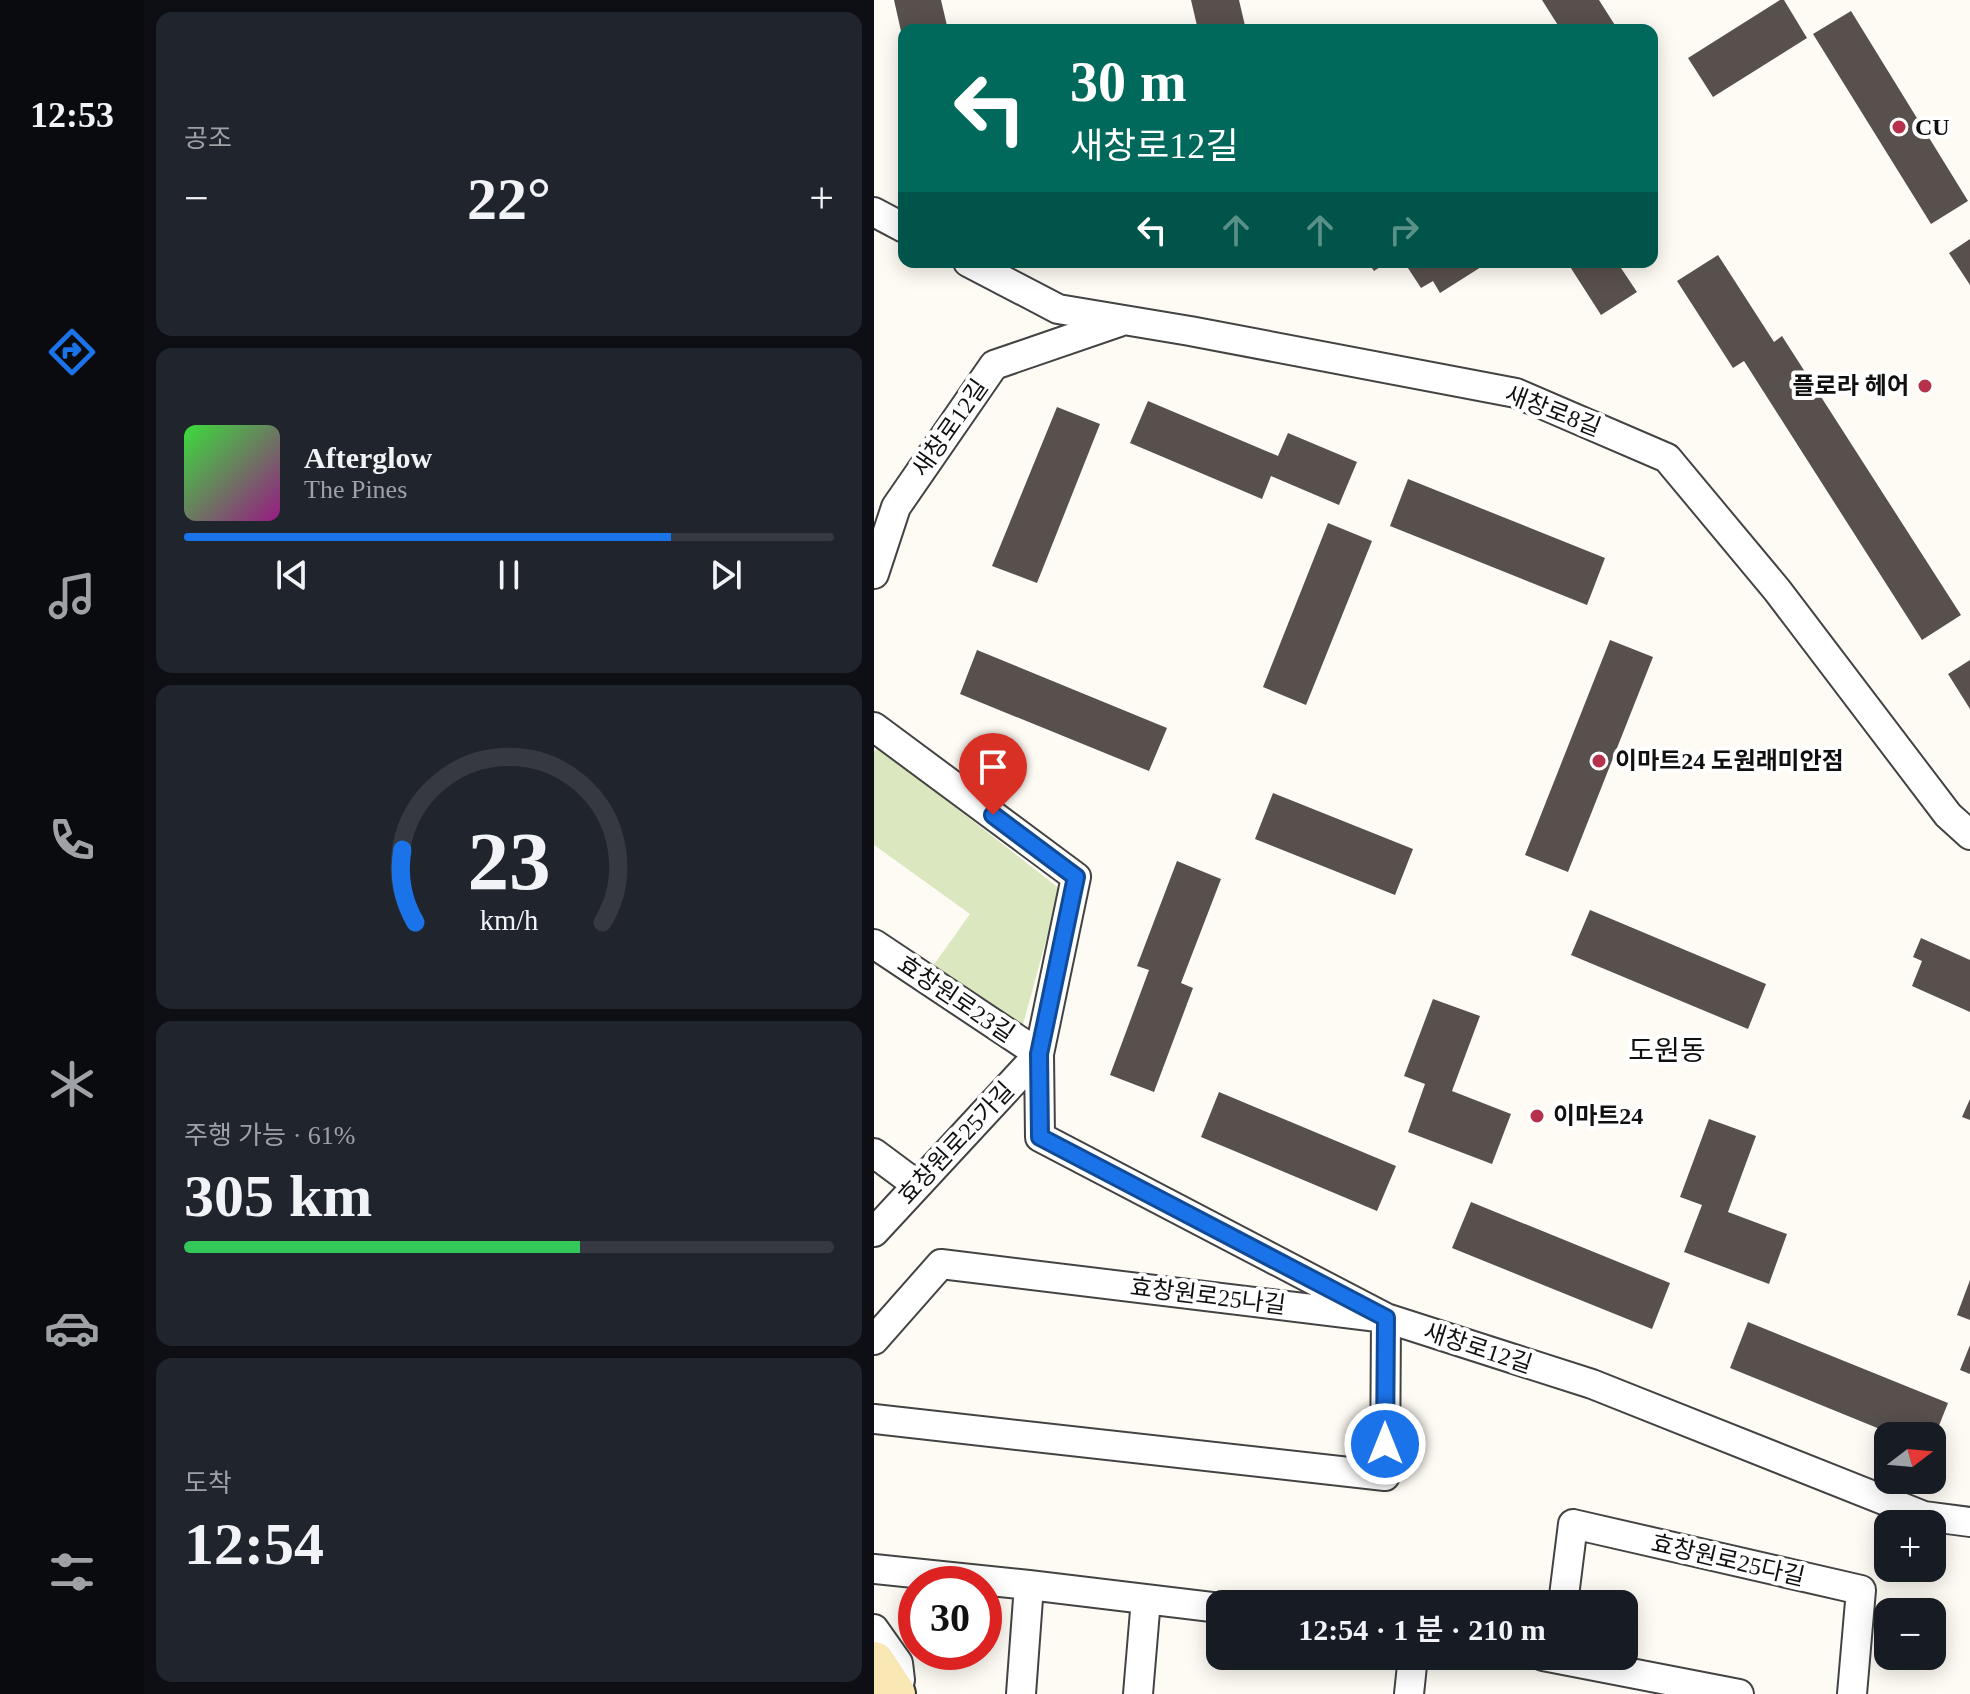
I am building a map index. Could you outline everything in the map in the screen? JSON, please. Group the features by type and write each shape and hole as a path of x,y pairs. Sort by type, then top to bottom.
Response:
{"street":[{"path":"874,212 898,225"},
{"name":"새창로8길","path":"979,268 1058,309 1516,393 1667,458 1777,590 1948,815 1970,835"},
{"name":"새창로12길","path":"874,574 885,506 994,365 1123,320"},
{"name":"새창로12길","path":"874,727 1076,877 1039,1054 1040,1137 1386,1318 1592,1384 1924,1516 1970,1522"},
{"name":"효창원로23길","path":"874,944 1039,1054"},
{"name":"효창원로25가길","path":"874,1232 1039,1054"},
{"path":"874,1153 917,1185"},
{"name":"효창원로25나길","path":"874,1340 941,1264 1386,1318"},
{"path":"874,1419 1385,1476 1386,1318"},
{"name":"효창원로25다길","path":"1565,1590 1573,1524 1861,1590 1852,1694"},
{"path":"874,1569 1206,1606"},
{"path":"1021,1694 1029,1585"},
{"path":"1138,1694 1146,1599"},
{"path":"874,1629 898,1663 902,1694"},
{"path":"874,1662 895,1694"},
{"path":"1409,1694 1412,1670"},
{"path":"1618,1670 1739,1694"}],"green space":[{"path":"878,747 1060,889 1021,1032 933,966 970,914 874,845 874,752"}],"building":[{"path":"894,0 941,0 947,24 899,24"},
{"path":"1191,0 1239,0 1245,24 1197,24"},
{"path":"1542,0 1599,0 1614,24 1557,24"},
{"path":"1784,0 1807,38 1713,97 1688,58"},
{"path":"1851,11 1968,201 1931,224 1813,34"},
{"path":"1970,239 1970,285 1949,253"},
{"path":"1718,255 1774,342 1782,336 1961,615 1922,640 1744,361 1733,368 1677,281"},
{"path":"1408,268 1480,268 1440,293 1433,281 1421,288"},
{"path":"1571,268 1621,268 1637,292 1601,315"},
{"path":"1148,401 1278,456 1288,433 1357,462 1339,505 1271,476 1262,499 1130,443"},
{"path":"1057,407 1100,424 1037,583 992,566"},
{"path":"1408,479 1605,558 1587,605 1390,526"},
{"path":"1328,523 1372,541 1306,705 1263,687"},
{"path":"1610,640 1653,657 1568,872 1525,855"},
{"path":"977,650 1167,728 1149,771 960,694"},
{"path":"1970,660 1970,709 1948,674"},
{"path":"1273,793 1413,849 1395,895 1255,839"},
{"path":"1177,861 1221,879 1181,983 1193,988 1154,1092 1110,1075 1149,970 1137,966"},
{"path":"1590,910 1766,984 1748,1029 1571,955"},
{"path":"1921,938 1970,960 1970,1012 1912,986 1922,961 1913,957"},
{"path":"1433,999 1480,1016 1452,1091 1511,1114 1492,1164 1408,1132 1425,1084 1404,1076"},
{"path":"1219,1092 1396,1166 1377,1211 1201,1137"},
{"path":"1970,1099 1970,1120 1962,1117"},
{"path":"1709,1119 1756,1136 1728,1212 1787,1234 1769,1284 1684,1252 1702,1205 1680,1197"},
{"path":"1471,1202 1670,1283 1652,1329 1452,1248"},
{"path":"1970,1280 1970,1320 1957,1315"},
{"path":"1748,1322 1948,1403 1940,1422 1874,1422 1874,1427 1730,1368"},
{"path":"1970,1345 1970,1374 1960,1370"}],"place":[{"name":"CU","path":"1899,127"},
{"name":"플로라 헤어","path":"1925,386"},
{"name":"이마트24 도원래미안점","path":"1599,761"},
{"name":"이마트24","path":"1537,1116"}],"district":[{"name":"도원동","path":"1667,1050"}],"route":[{"path":"993,815 1076,877 1039,1054 1040,1137 1386,1318 1385,1444"}]}
